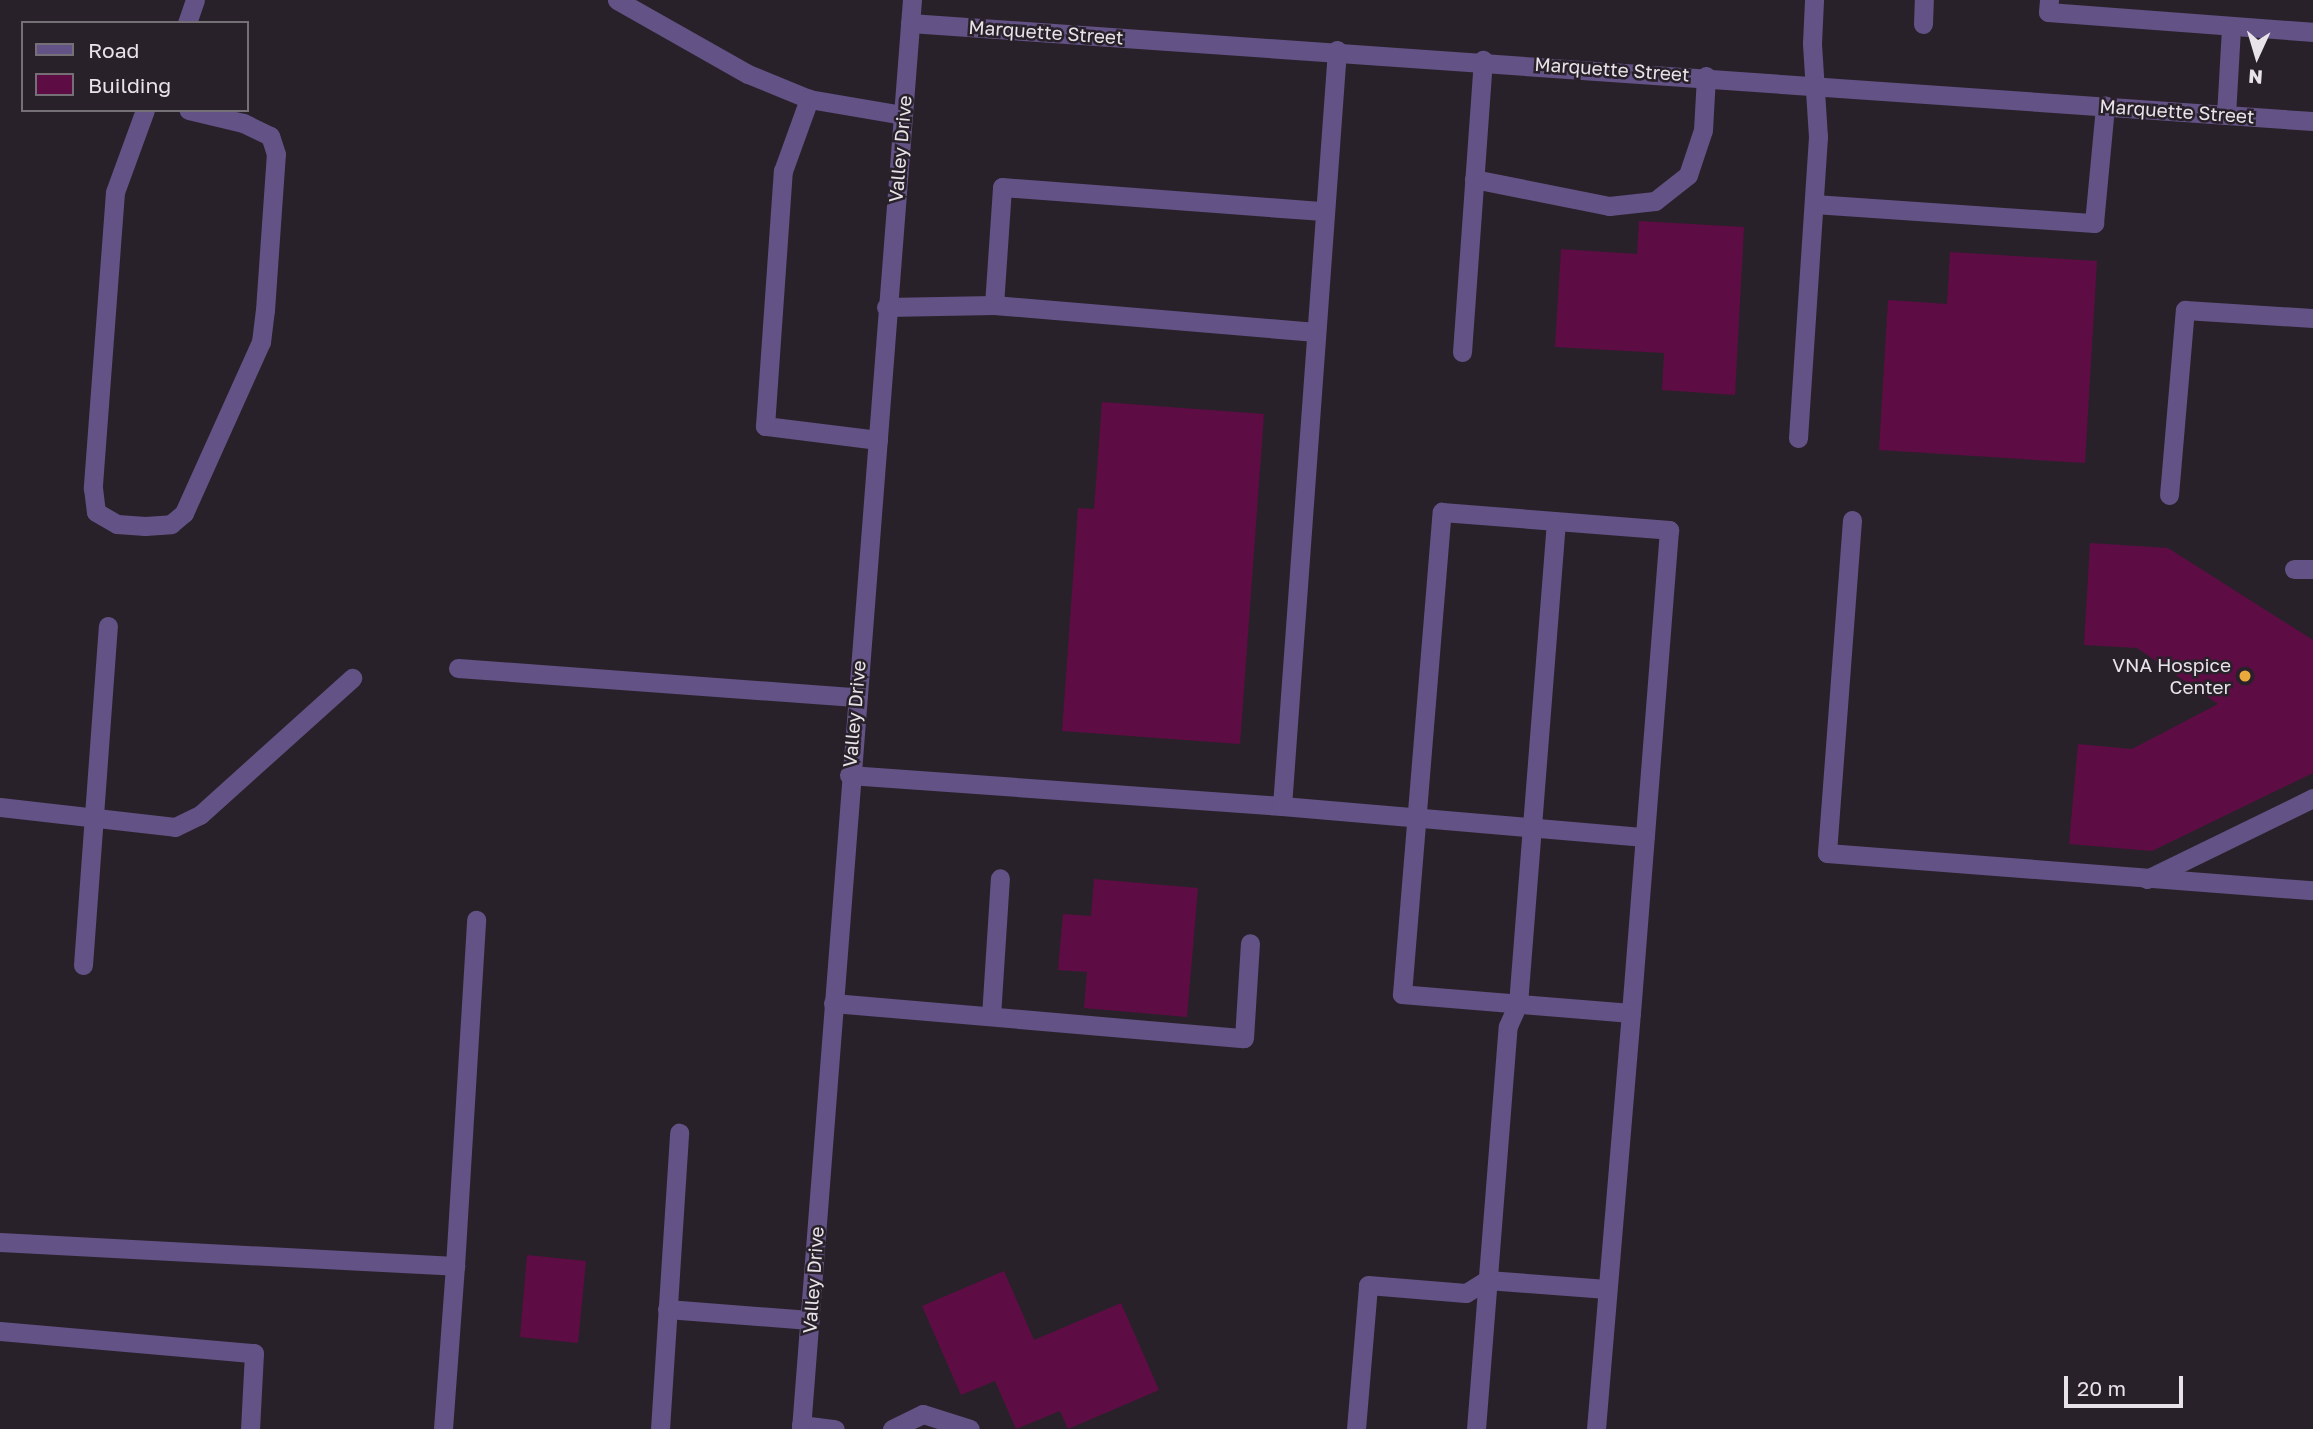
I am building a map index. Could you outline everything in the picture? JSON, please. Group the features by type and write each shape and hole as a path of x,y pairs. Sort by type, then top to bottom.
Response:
{"street":[{"path":"188,21 195,0"},
{"path":"617,0 748,74 809,99 903,114"},
{"name":"Valley Drive","path":"801,1427 855,697 912,0"},
{"path":"1798,438 1818,137 1814,83 1814,0"},
{"path":"1923,24 1924,0"},
{"path":"2049,0 2048,12 2313,32"},
{"name":"Marquette Street","path":"910,23 1814,83 2313,121"},
{"path":"2225,115 2231,27"},
{"path":"1282,806 1313,332 1336,50"},
{"path":"1462,352 1483,60"},
{"path":"1474,179 1609,206 1656,201 1688,175 1703,130 1706,76"},
{"path":"809,99 783,172 765,426 878,440"},
{"path":"1814,204 2094,223 2105,106"},
{"path":"144,112 115,192 93,488 96,512 117,524 145,526 171,524 184,513 261,342 276,154 270,136 243,123 197,112"},
{"path":"994,305 1002,187 1323,211"},
{"path":"886,307 994,305 1313,332"},
{"path":"2169,495 2185,310 2313,318"},
{"path":"1596,1429 1631,1013 1669,530 1442,512 1402,994 1631,1013"},
{"path":"1852,520 1827,853 2313,890"},
{"path":"1476,1429 1508,1026 1518,1004 1556,521"},
{"path":"83,965 108,626"},
{"path":"458,668 855,697"},
{"path":"0,807 93,820 175,827 200,815 352,678"},
{"path":"849,775 1282,806 1645,837"},
{"path":"2146,879 2313,798"},
{"path":"991,1016 1000,878"},
{"path":"443,1429 476,920"},
{"path":"833,1003 1244,1038 1250,943"},
{"path":"660,1429 679,1133"},
{"path":"0,1242 455,1266"},
{"path":"1356,1429 1368,1285 1466,1293 1487,1280 1607,1289"},
{"path":"667,1309 810,1320"},
{"path":"0,1331 254,1353 250,1429"},
{"path":"892,1429 923,1414 970,1429"},
{"path":"801,1427 835,1429"}],"building":[{"path":"1639,221 1744,227 1735,395 1662,390 1664,353 1555,347 1561,249 1637,254"},
{"path":"1950,252 2097,261 2085,463 1879,450 1888,300 1947,304"},
{"path":"1102,402 1264,414 1240,744 1062,731 1078,508 1094,509"},
{"name":"VNA Hospice Center","path":"2090,543 2168,548 2313,640 2313,773 2152,851 2069,844 2078,744 2132,749 2218,704 2137,648 2084,645"},
{"path":"1094,879 1198,888 1187,1017 1084,1008 1087,972 1058,970 1063,914 1091,916"},
{"path":"527,1255 586,1261 578,1343 520,1337"},
{"path":"1004,1271 1034,1340 1121,1303 1159,1390 1068,1429 1060,1411 1016,1429 995,1381 961,1395 922,1306"}],"place":[{"name":"VNA Hospice Center","path":"2245,676"}]}
